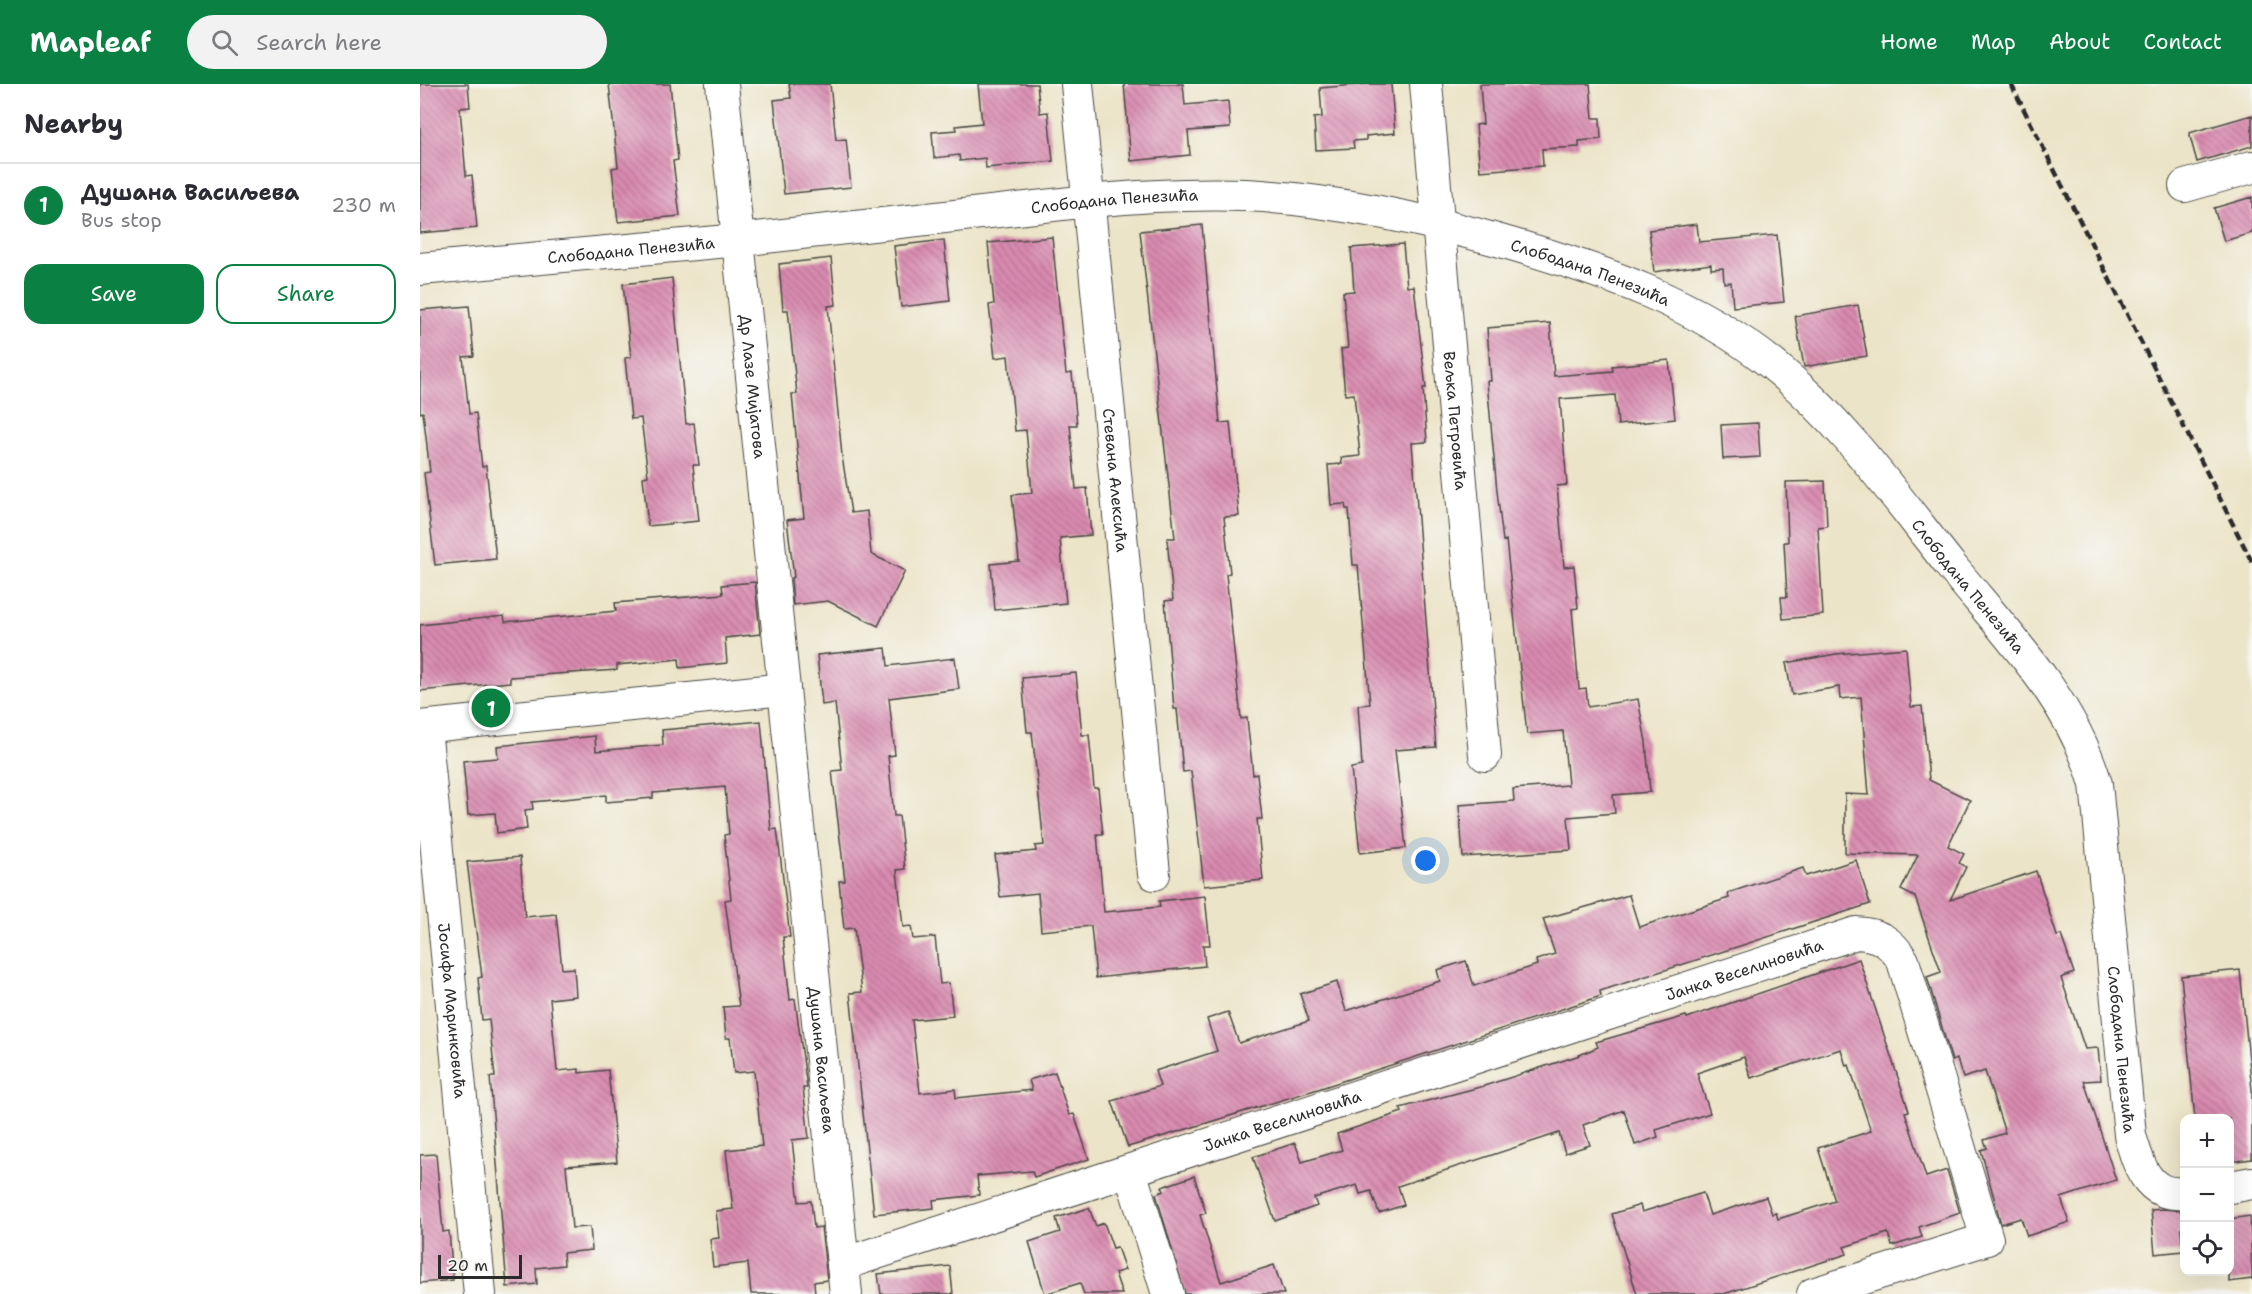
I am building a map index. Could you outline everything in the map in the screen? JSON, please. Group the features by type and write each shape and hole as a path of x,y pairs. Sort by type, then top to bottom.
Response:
{"street":[{"name":"Др Лазе Мијатова","path":"722,84 784,689"},
{"name":"Стевана Алексића","path":"1077,84 1154,874"},
{"name":"Вељка Петровића","path":"1426,84 1485,755"},
{"path":"2185,186 2252,167"},
{"name":"Слободана Пенезића","path":"420,269 739,240 1089,201 1146,196 1246,195 1355,208 1438,225 1544,254 1628,282 1691,311 1770,362 1823,409 2001,627 2068,719 2096,784 2130,1135 2145,1179 2160,1189 2180,1192"},
{"path":"423,727 784,689"},
{"name":"Душана Васиљева","path":"784,689 844,1279"},
{"name":"Јосифа Маринковића","path":"423,727 480,1294"},
{"name":"Јанка Веселиновића","path":"844,1279 1130,1171 1856,933 1867,934 1887,940 1903,961 1987,1239 1814,1294"},
{"path":"1130,1171 1168,1294"},
{"path":"2234,1185 2252,1183"}],"building":[{"path":"420,84 468,84 470,107 460,108 466,176 472,175 477,228 420,233"},
{"path":"609,84 670,84 678,160 673,161 680,216 618,222 612,168 618,167"},
{"path":"789,84 830,84 836,140 846,139 851,187 784,194 774,100 791,98"},
{"path":"978,84 1037,84 1040,113 1048,112 1053,161 986,168 985,158 960,161 959,155 934,158 932,132 957,130 956,126 982,123"},
{"path":"1124,84 1183,84 1185,105 1228,101 1230,128 1188,131 1190,155 1131,161"},
{"path":"1391,84 1395,133 1366,136 1366,140 1353,141 1354,148 1316,150 1314,118 1322,117 1320,88"},
{"path":"1480,84 1590,84 1593,118 1600,118 1601,139 1579,141 1579,147 1542,149 1543,166 1480,171 1476,125 1483,124"},
{"path":"2252,115 2252,146 2197,162 2189,133"},
{"path":"2252,197 2252,233 2224,241 2214,208"},
{"path":"1697,224 1699,242 1777,235 1784,302 1733,307 1731,282 1724,283 1723,268 1711,269 1711,264 1654,272 1649,230"},
{"path":"1202,225 1220,423 1230,422 1239,516 1224,517 1230,573 1226,574 1241,719 1247,718 1253,775 1257,774 1262,819 1257,819 1263,880 1204,886 1191,771 1183,772 1177,709 1174,709 1165,601 1173,600 1167,538 1175,538 1140,231"},
{"path":"1052,237 1066,374 1072,373 1077,425 1070,425 1076,489 1087,488 1091,535 1060,538 1066,603 995,610 991,564 1019,561 1012,495 1032,493 1026,430 1015,431 1008,356 995,358 989,305 994,304 988,243"},
{"path":"944,240 950,301 901,307 894,246"},
{"path":"1403,244 1407,287 1414,286 1426,388 1423,388 1427,442 1412,443 1436,747 1395,750 1406,848 1360,853 1351,768 1362,766 1358,705 1370,704 1358,565 1353,565 1349,509 1346,509 1345,504 1331,505 1328,465 1342,464 1341,458 1360,456 1354,394 1345,395 1341,349 1348,348 1343,292 1354,291 1351,248"},
{"path":"831,258 836,305 828,306 842,456 851,513 867,511 871,554 905,571 878,626 828,601 793,605 791,578 794,577 787,520 804,518 792,394 797,394 788,310 783,310 779,264"},
{"path":"672,278 686,424 694,423 699,465 693,465 699,521 648,526 643,477 648,476 641,418 631,419 625,358 631,357 623,284"},
{"path":"1858,305 1867,356 1804,367 1795,316"},
{"path":"469,306 474,356 463,357 469,414 476,413 482,467 486,466 496,559 435,565 424,473 430,472 423,412 420,413 420,310"},
{"path":"1550,323 1554,376 1613,371 1612,366 1669,360 1675,419 1618,425 1615,395 1560,399 1567,485 1557,486 1564,567 1574,566 1578,608 1572,609 1579,689 1586,688 1588,707 1638,699 1646,742 1650,792 1613,795 1615,813 1568,817 1571,850 1463,857 1459,805 1514,801 1513,789 1568,785 1563,731 1527,734 1506,540 1503,541 1497,491 1487,381 1491,381 1487,328"},
{"path":"1758,423 1760,457 1723,459 1721,425"},
{"path":"1825,481 1827,526 1818,527 1823,615 1783,619 1781,597 1787,597 1784,542 1788,542 1786,482"},
{"path":"755,582 760,634 725,638 727,663 680,668 679,659 617,665 617,670 510,677 510,682 420,691 420,625 504,616 505,622 616,611 615,603 723,594 722,585"},
{"path":"886,648 888,666 955,658 959,689 889,698 895,755 888,756 894,816 899,816 905,869 897,870 903,927 911,926 913,939 935,937 940,984 949,983 953,1016 912,1020 920,1093 955,1089 956,1098 1032,1090 1029,1080 1055,1072 1069,1115 1074,1114 1089,1159 1034,1177 1032,1171 977,1176 979,1195 933,1200 934,1208 874,1214 850,993 862,992 854,928 844,929 839,881 845,881 832,771 842,770 835,703 822,705 817,655"},
{"path":"1906,648 1911,707 1922,706 1929,780 1970,800 1948,846 1964,854 1959,863 1966,867 1950,900 2036,871 2057,936 2061,935 2074,973 2061,978 2085,1049 2098,1048 2101,1080 2084,1081 2116,1180 2061,1198 2069,1222 2027,1236 2021,1218 2001,1224 1981,1150 1987,1148 1984,1140 2005,1133 1985,1071 1963,1078 1957,1059 1952,1061 1927,977 1941,972 1915,897 1901,890 1918,855 1845,853 1845,794 1869,795 1861,697 1840,699 1839,687 1792,695 1786,663 1836,654"},
{"path":"1076,673 1082,735 1089,735 1094,788 1098,788 1103,834 1097,834 1104,912 1160,907 1159,901 1205,896 1210,945 1203,945 1205,966 1096,978 1091,926 1041,931 1038,893 1000,897 995,855 1036,851 1035,846 1044,845 1032,732 1027,732 1022,678"},
{"path":"761,721 771,830 777,829 790,937 783,937 790,1000 795,999 807,1088 803,1088 809,1138 792,1140 799,1202 811,1201 814,1228 821,1227 827,1280 814,1282 815,1294 751,1294 748,1263 713,1267 710,1239 719,1238 716,1211 733,1209 726,1150 762,1146 754,1071 734,1073 730,1038 726,1038 723,1007 739,1006 725,900 731,899 724,835 729,834 725,787 653,793 653,798 606,802 606,795 532,802 533,809 525,810 527,829 497,833 495,813 468,815 463,761 498,758 497,746 595,736 596,751 663,745 662,730"},
{"path":"520,857 525,917 556,914 562,969 574,968 576,996 550,999 557,1071 579,1069 579,1073 608,1070 617,1162 566,1166 572,1228 590,1227 592,1250 563,1253 564,1265 536,1268 537,1284 507,1287 490,1077 495,1077 489,1019 482,1020 478,978 482,977 467,862"},
{"path":"1856,860 1870,904 1600,991 1601,996 1318,1089 1128,1147 1112,1101 1160,1086 1155,1071 1217,1051 1207,1019 1228,1012 1239,1043 1309,1021 1300,994 1337,982 1346,1011 1440,981 1437,970 1466,961 1474,986 1537,965 1536,960 1555,954 1543,919 1629,895 1639,927 1729,898 1728,893 1803,868 1806,876"},
{"path":"1859,959 1909,1111 1905,1112 1926,1177 1947,1170 1960,1213 1919,1227 1922,1237 1892,1246 1888,1233 1844,1247 1847,1254 1724,1294 1637,1294 1612,1214 1640,1205 1642,1212 1703,1193 1710,1215 1766,1197 1772,1214 1776,1213 1778,1219 1835,1201 1818,1148 1871,1131 1849,1065 1846,1066 1841,1049 1751,1078 1744,1057 1697,1073 1710,1113 1656,1130 1658,1137 1635,1145 1624,1110 1583,1125 1590,1145 1565,1153 1559,1133 1398,1186 1404,1205 1379,1213 1371,1191 1360,1194 1357,1185 1314,1198 1317,1206 1275,1221 1253,1157 1295,1143 1302,1162 1342,1150 1337,1134 1402,1112 1400,1108 1484,1086 1577,1056 1598,1047 1596,1042 1686,1016 1687,1018"},
{"path":"2240,970 2252,1090 2252,1159 2234,1161 2234,1114 2195,1114 2181,976"},
{"path":"436,1154 443,1232 449,1231 453,1280 420,1283 420,1155"},
{"path":"1194,1176 1206,1213 1200,1215 1221,1282 1274,1265 1284,1294 1185,1294 1156,1194 1164,1191 1162,1187"},
{"path":"1089,1208 1096,1226 1104,1223 1113,1248 1117,1247 1125,1270 1115,1273 1122,1294 1084,1294 1080,1283 1045,1294 1029,1242 1060,1232 1056,1218"},
{"path":"2151,1210 2180,1211 2180,1251 2155,1254"},
{"path":"2250,1216 2252,1279 2229,1282 2229,1276 2234,1276 2234,1218"},
{"path":"950,1266 953,1294 881,1294 878,1274"}],"railway":[{"path":"2011,84 2252,562"}],"place":[{"name":"Душана Васиљева","path":"491,708"}]}
